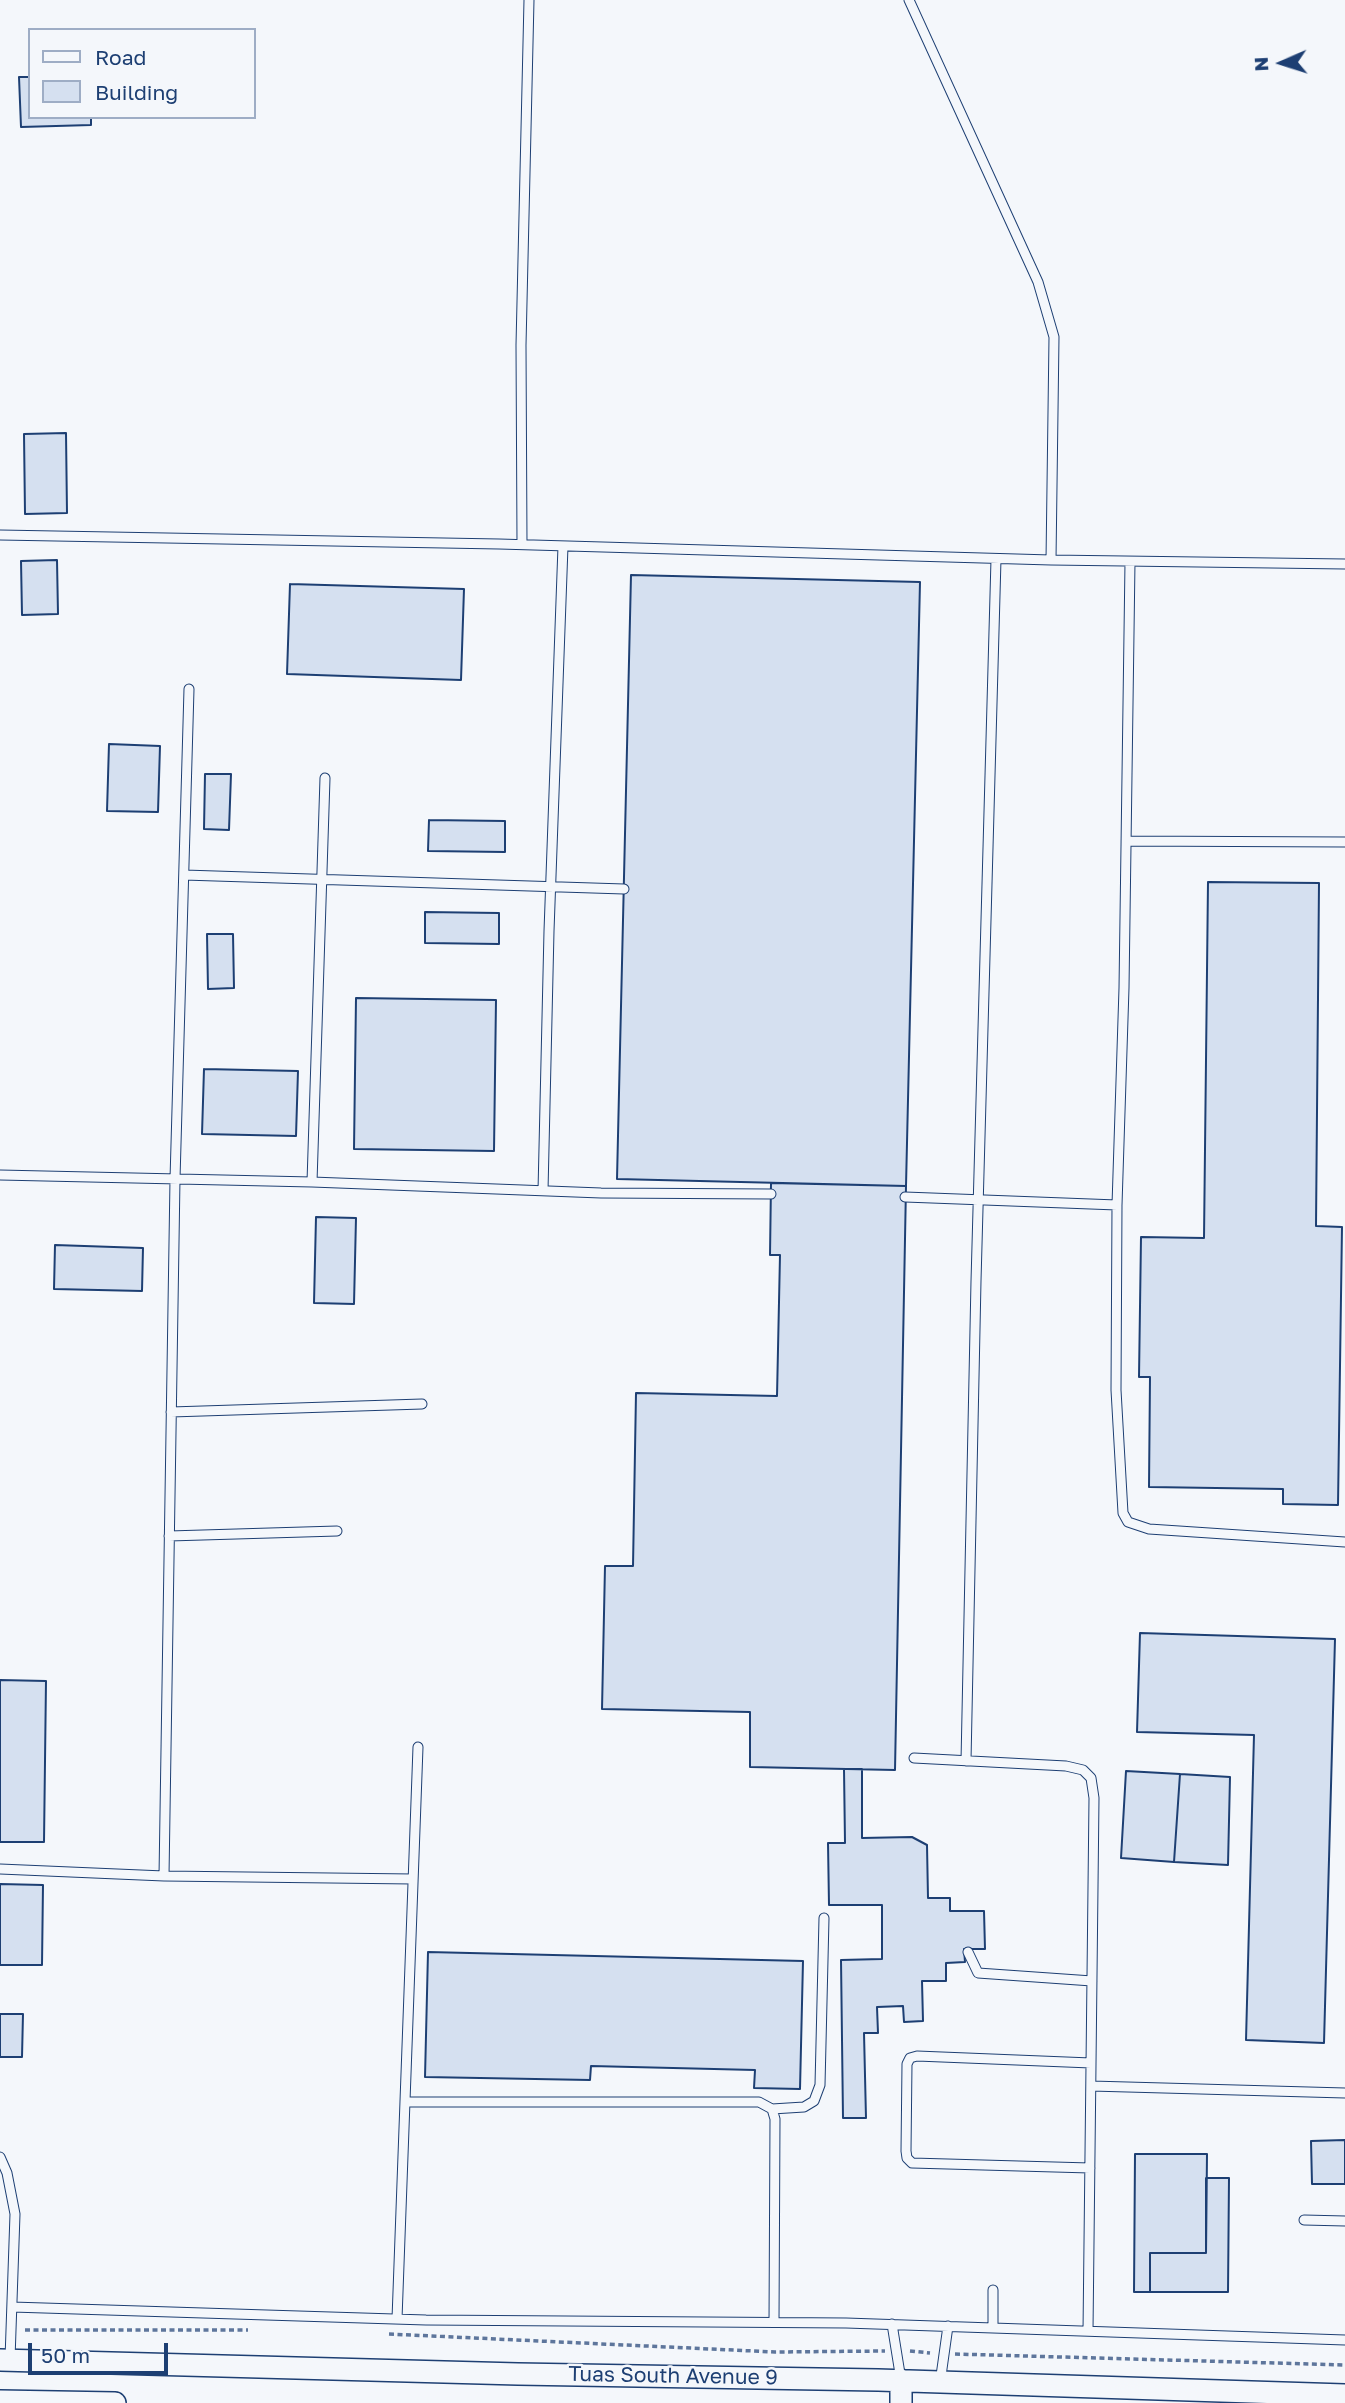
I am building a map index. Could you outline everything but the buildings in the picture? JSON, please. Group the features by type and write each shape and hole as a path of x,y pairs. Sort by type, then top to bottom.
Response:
{"street":[{"name":"Tuas South Avenue 9","path":"5,2360 518,2374 901,2380 940,2393 1345,2395"},
{"path":"901,2380 901,2403"},
{"path":"0,2401 115,2403"}],"lane":[{"path":"522,544 521,345 529,0"},
{"path":"909,0 1038,282 1054,337 1051,561"},
{"path":"0,535 522,544 1051,561 1345,564"},
{"path":"543,1191 550,887 563,546"},
{"path":"966,1760 996,559"},
{"path":"1130,562 1117,1205 1116,1390 1123,1513 1128,1522 1149,1529 1345,1542"},
{"path":"163,1876 175,1179 189,689"},
{"path":"312,1182 325,778"},
{"path":"1126,841 1345,842"},
{"path":"184,875 624,889"},
{"path":"0,1175 312,1182 543,1191 771,1194"},
{"path":"905,1197 1117,1205"},
{"path":"171,1412 422,1404"},
{"path":"169,1535 337,1531"},
{"path":"397,2319 418,1747"},
{"path":"914,1758 1066,1766 1083,1770 1091,1778 1094,1798 1087,2331"},
{"path":"0,1870 163,1876 413,1879"},
{"path":"405,2102 759,2102 772,2109 803,2107 814,2101 820,2085 824,1918"},
{"path":"968,1952 978,1973 1092,1981"},
{"path":"1090,2168 912,2163 907,2158 906,2151 907,2064 910,2058 917,2056 1091,2063"},
{"path":"1091,2086 1345,2093"},
{"path":"772,2109 775,2119 774,2322"},
{"path":"0,2157 7,2172 15,2214 11,2331 5,2360"},
{"path":"1304,2220 1345,2221"},
{"path":"993,2290 993,2328"},
{"path":"12,2307 397,2319 892,2324 1345,2340"},
{"path":"892,2324 901,2380"},
{"path":"940,2393 948,2326"}],"path":[{"path":"11,2331 250,2330"},
{"path":"385,2334 775,2352 896,2350 944,2354 1345,2365"}]}
